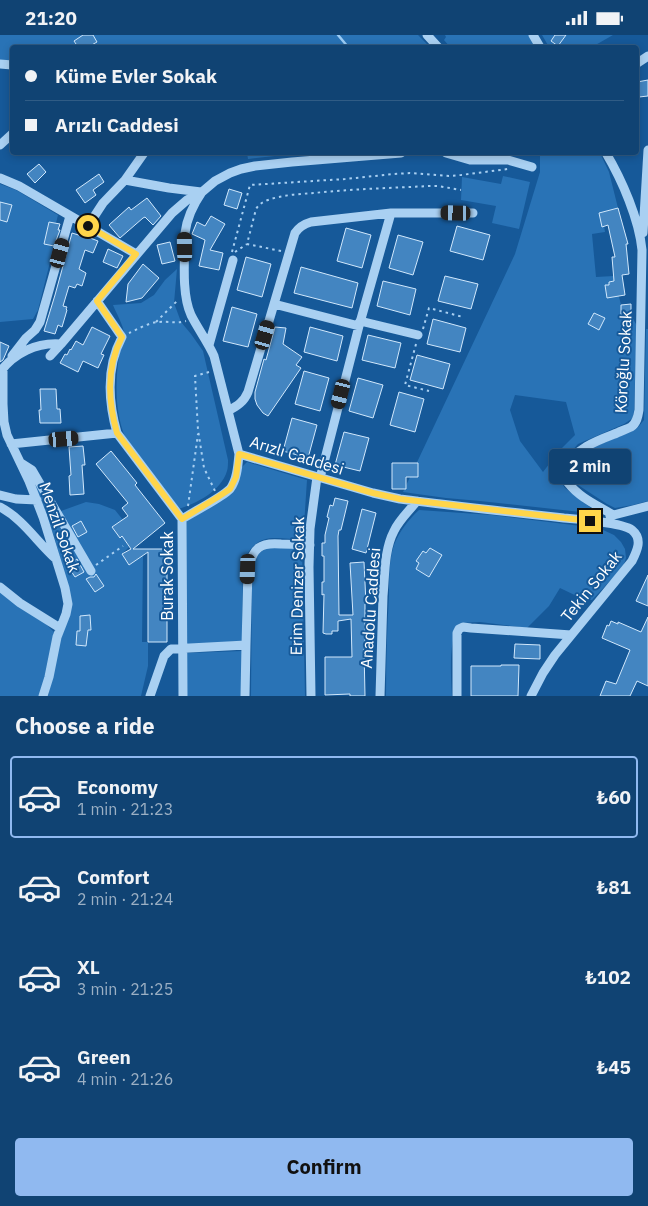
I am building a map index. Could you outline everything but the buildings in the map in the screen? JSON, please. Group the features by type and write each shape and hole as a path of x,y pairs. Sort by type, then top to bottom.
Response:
{"street":[{"path":"427,35 436,45"},
{"path":"0,145 10,136"},
{"path":"642,251 648,150"},
{"path":"88,226 103,203 125,180 143,155"},
{"path":"50,357 172,213 215,181 230,173 255,166 379,155"},
{"path":"453,155 470,160 508,160 532,167"},
{"name":"Köroğlu Sokak","path":"607,155 613,164 638,225 642,251 640,401 637,419 631,427 586,447 576,454 569,462 564,475 573,489 613,515"},
{"path":"0,178 19,186 136,254"},
{"path":"125,180 202,192"},
{"name":"Arızlı Caddesi","path":"202,192 194,203 184,233 186,294 189,309 214,356 239,454 373,493 417,501 590,521"},
{"path":"228,411 242,402 248,392 296,233 301,227 305,224 391,213 473,213"},
{"name":"Erim Denizer Sokak","path":"311,696 309,567 314,499 318,478 391,213"},
{"path":"1,371 19,347 38,327 70,216"},
{"path":"209,345 233,260"},
{"path":"97,301 122,337 112,360 110,373 111,401 117,433 184,518"},
{"path":"274,304 418,335"},
{"path":"1,371 15,357 26,350 43,344 61,344"},
{"name":"Menzil Sokak","path":"1,371 4,422 11,444 37,500 68,604 43,696"},
{"path":"11,444 117,433"},
{"name":"Burak Sokak","path":"183,696 184,518 230,489 236,477 239,454"},
{"path":"20,463 32,470 90,570"},
{"path":"0,495 16,499 37,500"},
{"name":"Anadolu Caddesi","path":"380,696 384,580 388,549 399,522 417,501"},
{"path":"590,521 636,510 648,505"},
{"path":"0,507 16,517 56,560"},
{"path":"636,510 648,513"},
{"name":"Tekin Sokak","path":"531,696 555,655 632,561 638,545 635,533 625,526 590,521"},
{"path":"245,696 248,569 250,559 256,549 263,544 310,545"},
{"path":"0,587 20,603 60,628"},
{"path":"457,696 457,633 459,629 471,628 571,635"},
{"path":"150,696 164,656 172,649 246,645"}],"path":[{"path":"462,190 429,186 328,191 275,198 258,205 247,243 232,254 250,185 410,173 449,176 509,169"},
{"path":"247,243 290,253"},
{"path":"122,337 156,322 174,303 186,294"},
{"path":"429,391 405,385 418,335 421,336 429,308 464,317"},
{"path":"156,322 174,323 194,319"},
{"path":"218,370 195,376 198,430 204,468 218,497"},
{"path":"184,518 198,430"},
{"path":"90,570 123,546"}],"shaded area":[{"path":"0,35 418,35 428,45 10,45 10,61 0,61"},
{"path":"445,35 530,35 536,45 448,45 444,40"},
{"path":"542,35 613,35 596,45 548,45"},
{"path":"247,155 284,155 248,159"},
{"path":"540,155 601,155 609,172 618,208 602,213 605,232 592,234 596,277 614,276 621,305 621,315 631,315 637,326 633,418 624,424 578,444 563,461 558,473 559,479 565,488 596,512 590,513 403,492 515,254 540,172","holes":["515,395 566,402 575,435 559,451 543,472 520,441 510,410"]},
{"path":"503,176 530,182 519,229 492,223 496,206 461,200 462,177 501,184"},
{"path":"0,184 16,190 58,215 56,223 49,222 44,243 54,246 38,310 33,319 0,322"},
{"path":"177,269 174,303 181,322 203,351 228,460 224,478 214,490 200,500 178,509 125,437 119,418 117,387 119,356 124,339 124,331 113,305 141,303 154,295 165,280"},
{"path":"646,329 648,329 648,501 615,508 575,483 570,476 577,461 583,455 597,446 633,431 644,420"},
{"path":"247,462 307,480 303,540 267,539 260,541 248,553 243,563 242,641 186,645 185,522 232,493 237,485 242,467"},
{"path":"34,485 38,486 61,511 86,502 99,504 115,510 123,520 113,528 120,537 122,536 129,547 122,554 129,565 143,555 142,642 148,642 148,666 141,696 48,696 60,641 70,614 70,594 54,536"},
{"path":"419,510 492,515 601,529 614,535 621,542 625,549 626,558 623,567 592,600 585,600 560,588 549,606 527,628 480,622 460,623 456,629 452,648 452,696 386,696 391,557 399,535"},
{"path":"269,547 302,548 305,696 251,696 252,566 258,554"},
{"path":"0,592 43,621 54,632 47,674 40,696 0,696"},
{"path":"242,651 242,696 186,696 187,653"}],"waterway":[{"path":"338,35 346,45"}],"route":[{"path":"88,226 136,254 97,301 122,337 112,360 110,373 113,418 117,433 182,519 230,489 236,477 239,454 400,499 590,521"}]}
